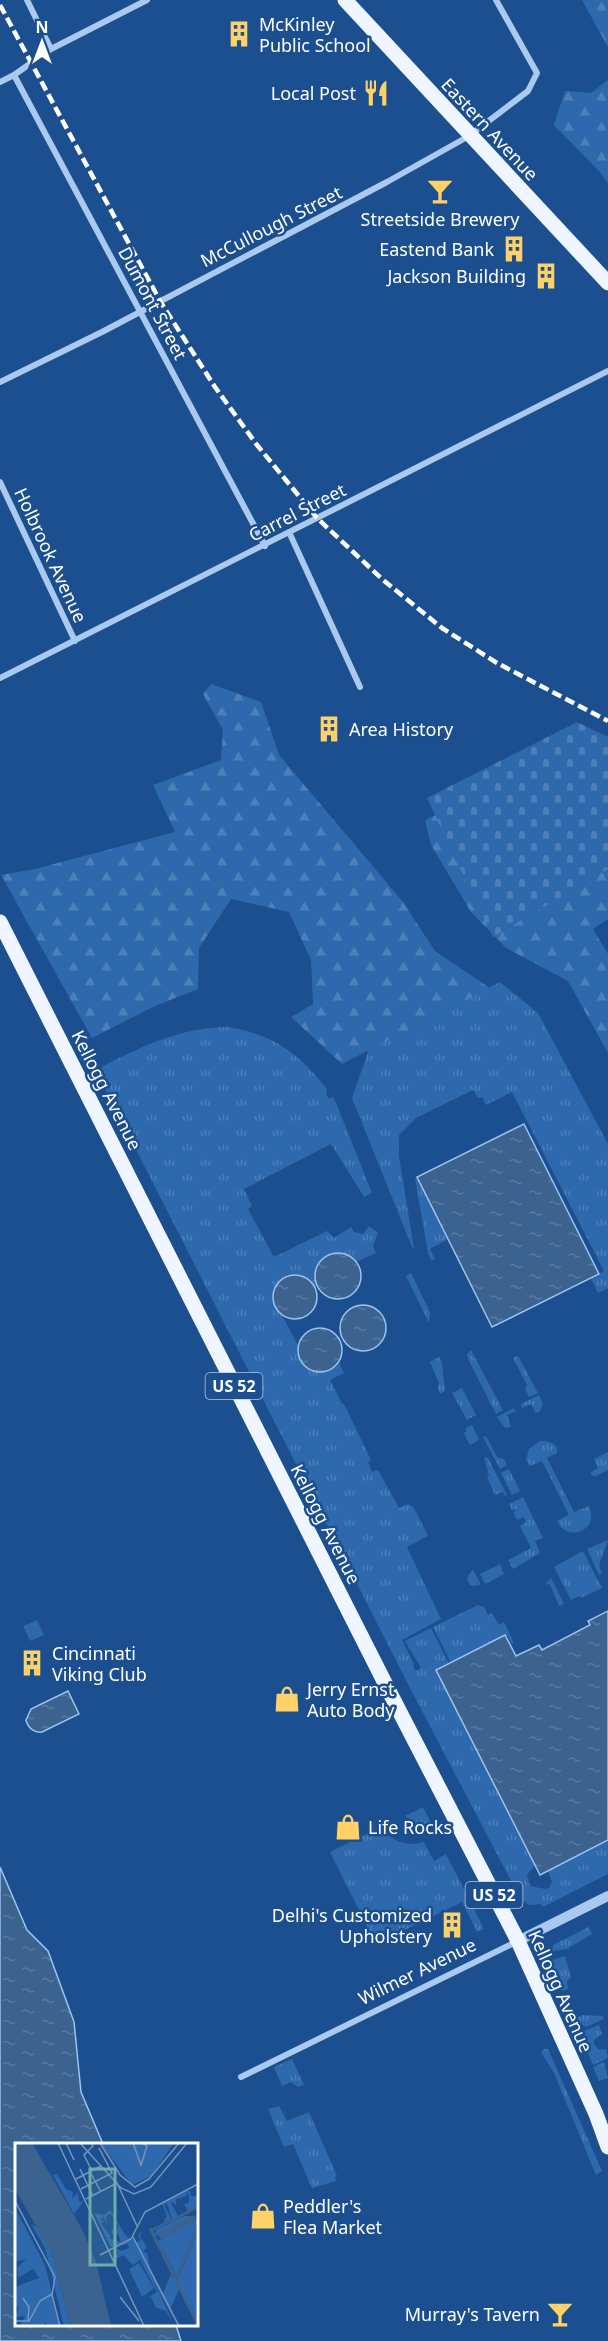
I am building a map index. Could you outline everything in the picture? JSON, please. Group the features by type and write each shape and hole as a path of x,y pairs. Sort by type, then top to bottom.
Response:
{"main road":[{"name":"Eastern Avenue","path":"345,0 608,283"},
{"name":"Kellogg Avenue","path":"0,922 518,1941 596,2114 608,2147"}],"street":[{"path":"27,0 51,49"},
{"path":"0,82 51,49 147,0"},
{"name":"McCullough Street","path":"0,382 140,312 387,182 469,136 528,91 537,73 496,0"},
{"name":"Dumont Street","path":"14,75 265,546"},
{"name":"Carrel Street","path":"0,678 608,371"},
{"name":"Holbrook Avenue","path":"0,482 75,641"},
{"path":"289,532 360,687"},
{"name":"Wilmer Avenue","path":"241,2077 608,1896"}],"green space":[{"path":"582,0 608,0 608,47"},
{"path":"608,80 608,183 554,125 565,91 591,93"},
{"path":"211,684 261,702 279,755 403,902 435,951 490,988 342,1064 291,1017 313,1004 311,960 289,912 231,899 199,948 198,989 155,1006 92,1038 1,875 35,869 175,832 153,785 221,760 223,730 203,694"},
{"path":"577,722 608,737 608,869 493,937 427,798"},
{"path":"459,804 608,828 608,919 593,929 608,954 608,1053 568,981 506,948 471,912 431,845 425,820"},
{"path":"500,982 538,1013 608,1144 608,1288 598,1293 591,1278 604,1271 512,1092 486,1105 482,1097 478,1098 473,1090 416,1118 399,1135 399,1156 414,1249 352,1098 369,1049"},
{"path":"229,1027 245,1030 272,1041 296,1056 317,1076 327,1089 326,1094 329,1099 333,1097 337,1105 372,1193 364,1197 331,1144 244,1189 252,1206 248,1209 274,1257 327,1231 334,1238 351,1227 354,1232 363,1234 369,1226 378,1233 373,1246 376,1253 356,1262 347,1254 332,1253 317,1286 315,1287 310,1281 277,1310 299,1347 298,1350 336,1366 339,1362 344,1373 330,1380 371,1460 368,1462 372,1472 378,1470 399,1508 408,1504 414,1508 428,1536 407,1547 441,1619 402,1640 415,1671 421,1668 405,1641 431,1628 449,1664 437,1670 535,1865 527,1875 530,1886 549,1888 552,1882 548,1871 608,1840 608,1874 543,1907 541,1904 529,1905 520,1898 409,1686 97,1073 103,1066 163,1039 195,1030"},
{"path":"417,1177 448,1239 430,1249 435,1259 431,1260 415,1178"},
{"path":"411,1273 430,1312 429,1323 406,1276"},
{"path":"471,1350 503,1410 496,1414 468,1359 467,1355"},
{"path":"518,1356 538,1393 529,1397 525,1389 527,1385 513,1358"},
{"path":"439,1357 442,1363 445,1391 440,1394 439,1383 430,1362"},
{"path":"462,1388 476,1415 467,1420 452,1393"},
{"path":"539,1395 543,1404 539,1413 535,1412 531,1404 522,1408 521,1404"},
{"path":"514,1408 516,1411 507,1415 511,1427 505,1428 497,1417"},
{"path":"472,1425 479,1440 470,1445 464,1433 467,1431 465,1428"},
{"path":"486,1436 497,1457 504,1459 507,1465 500,1469 483,1437"},
{"path":"540,1441 556,1446 557,1453 547,1458 574,1512 589,1506 590,1522 581,1531 574,1533 562,1528 557,1521 569,1515 542,1461 530,1466 526,1460 529,1449"},
{"path":"608,1452 608,1470 594,1477 590,1473 598,1468 594,1459"},
{"path":"484,1457 488,1458 507,1495 505,1496 503,1492 495,1495 487,1477 489,1476"},
{"path":"509,1469 520,1491 512,1495 501,1473"},
{"path":"523,1497 543,1538 535,1541 540,1553 513,1569 508,1560 531,1548 520,1526 526,1522 524,1517 517,1520 513,1512 516,1511 515,1509 512,1510 509,1504"},
{"path":"608,1540 599,1565 602,1573 599,1575 587,1549"},
{"path":"583,1551 602,1588 571,1600 554,1567"},
{"path":"500,1564 504,1574 485,1584 480,1574"},
{"path":"473,1570 481,1585 471,1586 469,1584 468,1577"},
{"path":"551,1578 564,1604 559,1606 550,1584 546,1583"},
{"path":"478,1605 484,1607 488,1615 492,1613 499,1625 504,1622 514,1643 512,1644 507,1635 451,1663 433,1627"},
{"path":"37,1620 44,1635 30,1641 23,1626"},
{"path":"423,1807 432,1824 417,1824 405,1816"},
{"path":"379,1828 400,1842 411,1844 424,1842 434,1861 446,1854 484,1929 477,1932 462,1902 376,1944 330,1852"},
{"path":"589,1927 592,1934 567,1949 552,1951 553,1945"},
{"path":"565,1956 571,1978 567,1981 568,1989 562,1991 549,1958 553,1960"},
{"path":"583,2015 603,2016 604,2019 586,2027 578,2022 575,2023 574,2019"},
{"path":"599,2025 602,2034 594,2040 594,2044 599,2050 606,2049 608,2058 593,2065 579,2033"},
{"path":"548,2049 602,2171 596,2175 554,2073 541,2052"},
{"path":"292,2059 304,2085 298,2087 291,2082 282,2086 274,2067"},
{"path":"604,2062 608,2078 599,2081 593,2067"},
{"path":"279,2106 287,2121 309,2112 337,2176 336,2181 312,2188 293,2144 284,2147 268,2109"}],"water":[{"path":"524,1124 599,1274 492,1327 417,1177"},
{"path":"338,1253 354,1260 361,1276 354,1292 338,1299 322,1292 315,1276 322,1260"},
{"path":"295,1275 311,1281 317,1297 311,1313 295,1319 279,1313 273,1297 279,1281"},
{"path":"363,1305 379,1312 386,1328 379,1344 363,1351 347,1344 340,1328 347,1312"},
{"path":"320,1328 335,1335 342,1350 335,1365 320,1372 305,1365 298,1350 305,1335"},
{"path":"608,1611 608,1840 540,1875 436,1670 505,1635 516,1656 539,1645 542,1650 590,1625 588,1621"},
{"path":"68,1691 79,1714 42,1732 36,1732 30,1728 26,1720 31,1709"},
{"path":"0,1867 27,1930 48,1951 74,2022 81,2092 103,2143 15,2143 15,2326 176,2326 181,2341 0,2341"}],"railway":[{"path":"0,5 160,301 215,387 257,445 317,518 382,579 442,628 497,663 608,721"}],"place":[{"name":"McKinley Public School","path":"239,34"},
{"name":"Local Post","path":"376,93"},
{"name":"Streetside Brewery","path":"440,191"},
{"name":"Eastend Bank","path":"514,249"},
{"name":"Jackson Building","path":"546,276"},
{"name":"Area History","path":"329,729"},
{"name":"Cincinnati Viking Club","path":"32,1663"},
{"name":"Jerry Ernst Auto Body","path":"287,1699"},
{"name":"Life Rocks","path":"348,1827"},
{"name":"Delhi's Customized Upholstery","path":"452,1925"},
{"name":"Peddler's Flea Market","path":"263,2216"},
{"name":"Murray's Tavern","path":"560,2314"}]}
